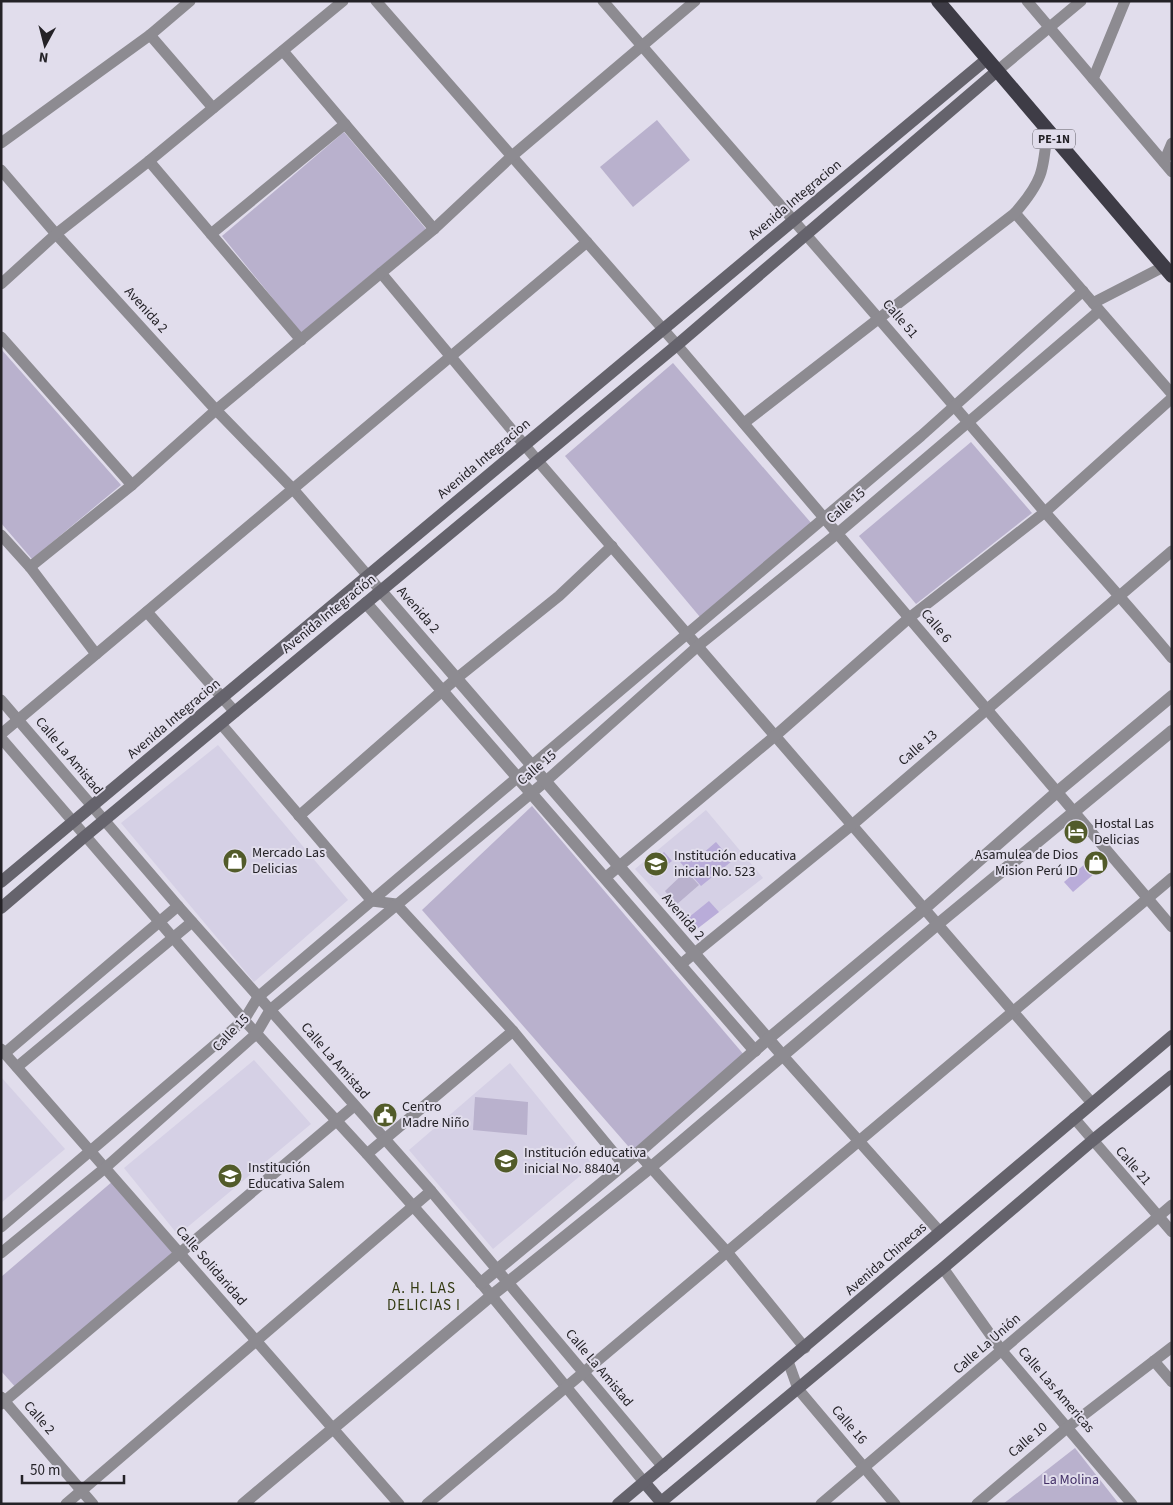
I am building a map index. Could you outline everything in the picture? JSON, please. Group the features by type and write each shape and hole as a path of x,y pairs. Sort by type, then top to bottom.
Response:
{"highway":[{"name":"PE-1N","path":"938,1 1168,272"}],"main road":[{"name":"Avenida Integracion","path":"1,882 987,59"},
{"name":"Avenida Integración","path":"1,908 104,820 677,345 997,71"},
{"name":"Avenida Chinecas","path":"618,1504 805,1348 1091,1102 1172,1036"},
{"path":"644,1482 661,1503 1172,1076"}],"street":[{"path":"1,143 150,35 190,1"},
{"path":"1,284 56,234 149,161 342,1"},
{"name":"Calle 6","path":"376,1 664,329 1172,927"},
{"name":"Calle 51","path":"603,1 955,404 1045,512 1120,594 1172,658"},
{"path":"30,567 132,485 216,410 434,229 512,156 695,1"},
{"path":"1027,1 1172,172"},
{"path":"997,71 1081,1"},
{"path":"1093,79 1125,1"},
{"path":"150,35 213,108"},
{"path":"283,51 434,229"},
{"path":"211,234 345,124"},
{"path":"744,423 1015,213 1040,180 1045,156 1047,130"},
{"path":"1164,162 1172,143"},
{"path":"149,161 300,340"},
{"name":"Avenida 2","path":"1,170 56,234 216,410 293,489 783,1056"},
{"path":"1015,213 1172,394"},
{"path":"1,734 587,242"},
{"name":"Calle 15","path":"1,1253 105,1168 256,1034 270,1010 546,781 698,646 838,533 1096,307 1168,272"},
{"path":"381,273 449,357 537,460 1091,1102"},
{"path":"1,1227 244,1020 258,997 519,778 824,517 1083,291"},
{"path":"1,336 132,485"},
{"path":"606,878 775,736 910,618 1045,512 1172,398"},
{"path":"1,536 30,567 96,654"},
{"path":"299,816 457,678 559,596 612,546"},
{"name":"Calle 13","path":"680,965 852,825 1172,551"},
{"path":"366,603 755,1051"},
{"path":"146,612 235,712"},
{"path":"481,1284 1172,696"},
{"name":"Calle La Amistad","path":"1,700 192,922 431,1191 662,1467"},
{"path":"221,724 372,901 396,904 513,1031 623,1164"},
{"path":"243,1504 491,1296 650,1168 938,924 1172,731"},
{"path":"1,738 84,837 256,1034 367,1154 412,1208 481,1284 644,1482"},
{"path":"427,1504 1172,878"},
{"path":"3,1051 178,906"},
{"path":"17,1067 192,922"},
{"path":"367,1154 513,1031"},
{"name":"Calle Solidaridad","path":"3,1051 398,1504"},
{"path":"783,1056 940,1232"},
{"path":"2,1401 354,1106"},
{"name":"Calle 21","path":"1074,1118 1172,1232"},
{"path":"638,1152 650,1168 727,1252 805,1348"},
{"path":"66,1504 431,1191"},
{"name":"Calle La Unión","path":"821,1504 1172,1206"},
{"name":"Calle Las Americas","path":"943,1268 1002,1351 1132,1504"},
{"name":"Calle 10","path":"977,1504 1068,1427 1172,1347"},
{"name":"Calle 16","path":"788,1361 798,1389 895,1504"},
{"path":"1154,1361 1172,1382"},
{"name":"Calle 2","path":"2,1401 93,1504"}],"shaded area":[{"name":"Mercado Las Delicias","path":"218,745 348,900 254,982 121,823"},
{"path":"706,810 763,878 693,932 635,869"},
{"path":"254,1060 311,1124 178,1235 124,1168"},
{"path":"510,1063 593,1165 493,1249 409,1150"},
{"path":"1,1077 65,1149 1,1203"}],"green space":[{"path":"657,120 690,160 633,207 600,167"},
{"path":"344,132 426,229 301,333 222,236"},
{"path":"1,349 121,485 32,559 1,523"},
{"path":"673,363 812,524 700,617 565,456"},
{"path":"971,442 1032,513 916,604 859,536"},
{"path":"532,806 745,1056 635,1154 422,910"},
{"path":"686,871 699,885 676,905 665,891"},
{"path":"475,1097 528,1102 527,1135 473,1130"},
{"path":"113,1181 178,1255 18,1390 1,1371 1,1277"},
{"name":"La Molina","path":"1075,1448 1119,1504 1003,1504"}],"building":[{"path":"716,842 732,861 701,886 680,862 689,855 694,861"},
{"path":"664,852 672,861 652,877 645,868"},
{"path":"1093,857 1102,867 1073,892 1064,882"},
{"path":"709,901 719,912 693,932 683,922"}],"place":[{"name":"Hostal Las Delicias","path":"1076,832"},
{"name":"Mercado Las Delicias","path":"235,861"},
{"name":"Asamulea de Dios Mision Perú ID","path":"1096,863"},
{"name":"Institución educativa inicial No. 523","path":"656,864"},
{"name":"Centro Madre Niño","path":"385,1115"},
{"name":"Institución educativa inicial No. 88404","path":"506,1161"},
{"name":"Institución Educativa Salem","path":"230,1176"}],"district":[{"name":"A. H. LAS DELICIAS I","path":"424,1296"}]}
